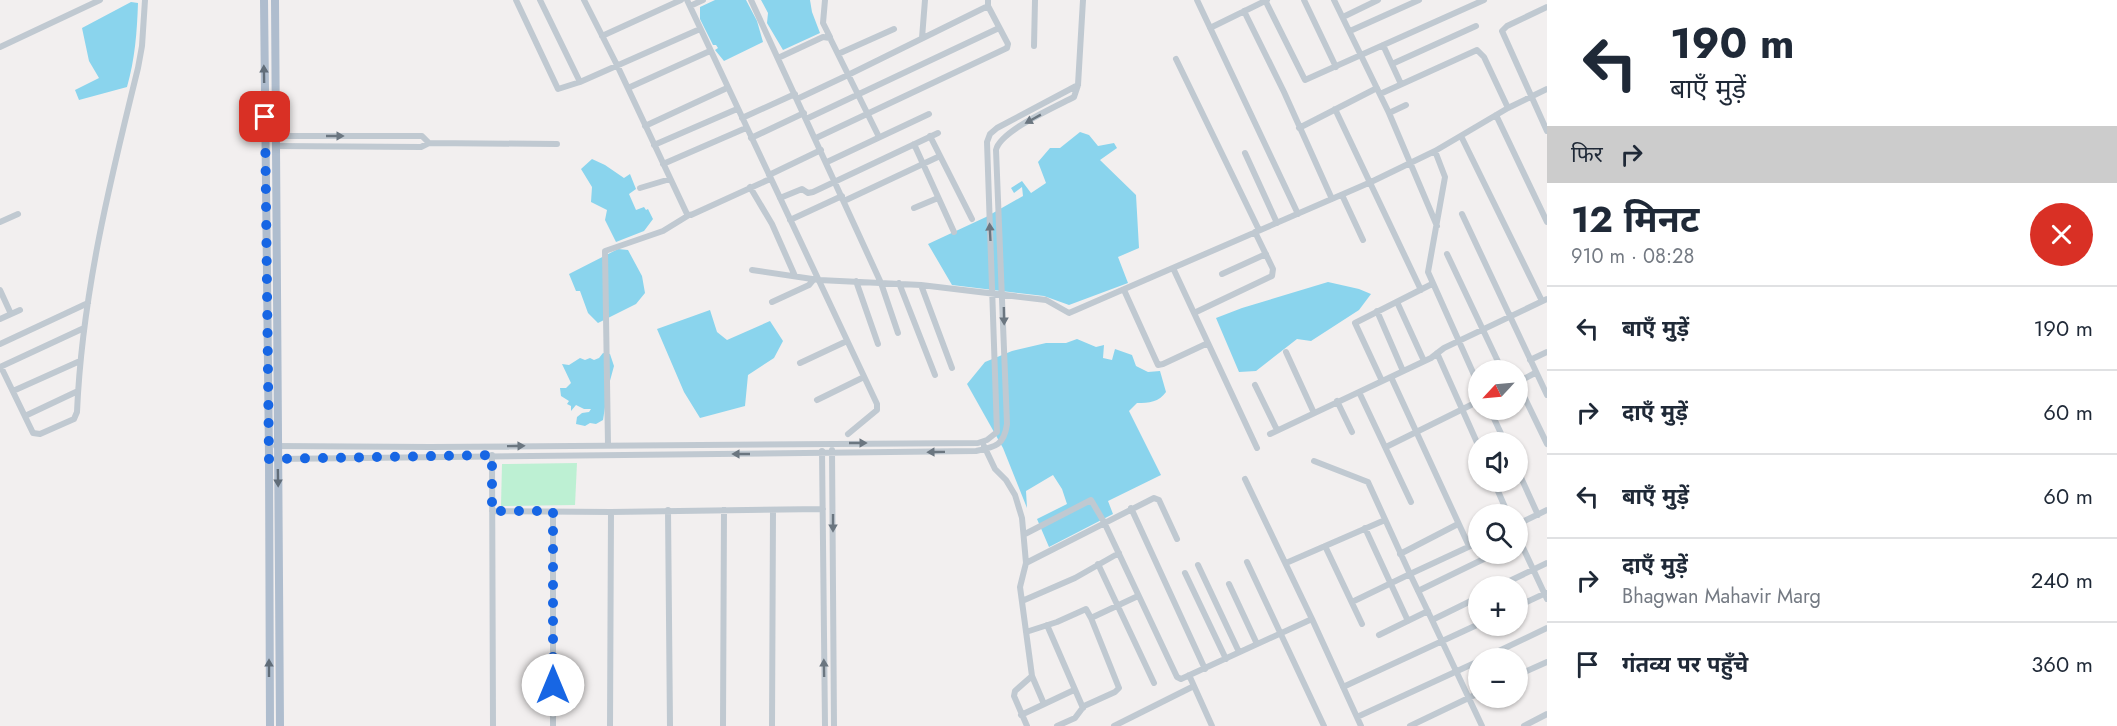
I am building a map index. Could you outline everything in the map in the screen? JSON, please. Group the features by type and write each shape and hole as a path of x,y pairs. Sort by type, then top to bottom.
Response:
{"main road":[{"path":"264,0 269,446 274,459 280,726"},
{"path":"270,726 274,459 278,446 274,0"}],"street":[{"path":"0,47 100,0"},
{"path":"84,328 0,367 33,433 37,435 70,421 76,416 80,361 95,256 142,46 145,0"},
{"path":"516,0 556,88 560,89 700,29"},
{"path":"540,0 580,82"},
{"path":"584,0 628,88 685,212 689,215"},
{"path":"602,36 681,0"},
{"path":"702,0 689,3 700,29 878,407 848,434"},
{"path":"751,0 843,198 880,283 898,333"},
{"path":"825,0 823,23 879,137"},
{"path":"922,38 925,0"},
{"path":"1034,46 1035,0"},
{"path":"274,459 976,451 1001,442 1005,437 1007,424 998,144 1012,131 1074,97 1078,85 1083,0"},
{"path":"1197,0 1298,214"},
{"path":"1210,28 1266,0 1305,80 1484,0"},
{"path":"1304,0 1336,67"},
{"path":"1334,0 1389,113 1437,226"},
{"path":"1343,17 1378,0"},
{"path":"1350,31 1419,0"},
{"path":"742,118 849,75 988,3 1008,44 1005,50 816,138"},
{"path":"1547,7 1507,26 1502,31 1547,131"},
{"path":"1244,11 1332,199"},
{"path":"1392,64 1476,26"},
{"path":"751,138 858,94 999,28"},
{"path":"838,54 894,29"},
{"path":"778,58 823,37 830,38"},
{"path":"1383,45 1401,84"},
{"path":"1299,128 1335,109 1401,84 1477,50 1484,57 1508,108"},
{"path":"628,88 710,51"},
{"path":"1176,58 1273,269 1272,276 1194,313"},
{"path":"269,446 832,444 982,442 987,440 997,432 987,142 990,134 997,128 1078,85"},
{"path":"645,126 727,88"},
{"path":"752,270 816,279 921,285 1046,300 1069,313 1410,164 1508,108 1547,89"},
{"path":"1389,113 1407,105"},
{"path":"654,145 737,109"},
{"path":"1335,109 1421,290"},
{"path":"827,162 928,114"},
{"path":"1496,115 1547,222"},
{"path":"663,164 746,128"},
{"path":"780,198 802,189 808,193 813,192 938,133"},
{"path":"276,136 422,136 429,143"},
{"path":"930,136 972,219"},
{"path":"1270,434 1424,361 1459,340 1545,300 1461,136"},
{"path":"276,146 421,147 429,143 557,144"},
{"path":"914,144 954,232"},
{"path":"608,445 605,251 663,231 689,215 750,187 821,150"},
{"path":"1435,151 1445,173 1428,272 1468,361"},
{"path":"1245,153 1277,223"},
{"path":"790,220 940,156"},
{"path":"640,188 670,178"},
{"path":"750,187 772,224 795,276"},
{"path":"1342,195 1363,240"},
{"path":"914,208 938,198"},
{"path":"0,222 18,214"},
{"path":"1462,214 1547,395"},
{"path":"1222,274 1266,254"},
{"path":"1447,254 1497,360"},
{"path":"1173,268 1257,447"},
{"path":"772,302 809,285 816,279"},
{"path":"856,281 878,344"},
{"path":"899,283 935,375"},
{"path":"1382,381 1355,323 1432,284"},
{"path":"921,285 952,368"},
{"path":"0,290 11,314"},
{"path":"1124,290 1158,365 1208,343"},
{"path":"1397,302 1424,361"},
{"path":"0,344 88,303"},
{"path":"0,319 20,309"},
{"path":"1377,311 1403,371"},
{"path":"800,363 847,341"},
{"path":"1286,352 1314,413"},
{"path":"1530,360 1547,352"},
{"path":"1437,353 1473,432"},
{"path":"13,391 80,361"},
{"path":"1528,377 1535,373"},
{"path":"817,400 864,377"},
{"path":"1390,377 1468,544"},
{"path":"1255,385 1277,430"},
{"path":"25,416 78,391"},
{"path":"1359,392 1411,502"},
{"path":"1338,401 1352,432"},
{"path":"1528,404 1547,444"},
{"path":"1386,447 1468,407"},
{"path":"982,442 995,469 1006,480 1015,495 1024,534 1026,563 1020,587 1032,676 1044,704"},
{"path":"821,444 824,509 825,726"},
{"path":"832,444 834,726"},
{"path":"492,455 493,726"},
{"path":"1314,461 1368,482 1468,696"},
{"path":"1245,479 1287,563 1361,726"},
{"path":"1528,492 1538,514"},
{"path":"1026,563 1131,508 1157,498 1177,539"},
{"path":"1024,534 1088,500 1093,502 1177,677 1181,679 1312,619"},
{"path":"1131,508 1205,669"},
{"path":"492,511 824,509"},
{"path":"668,510 670,726"},
{"path":"723,726 724,510"},
{"path":"772,726 773,510"},
{"path":"1528,519 1547,510"},
{"path":"553,511 553,726"},
{"path":"610,726 611,512"},
{"path":"1287,563 1385,520"},
{"path":"1400,554 1458,524"},
{"path":"1365,528 1408,621"},
{"path":"1325,546 1362,624"},
{"path":"1352,602 1468,546"},
{"path":"1022,601 1074,578 1119,553"},
{"path":"1528,559 1546,595 1528,602"},
{"path":"1247,562 1324,726"},
{"path":"1521,576 1547,563"},
{"path":"1098,564 1154,683"},
{"path":"1418,591 1473,564"},
{"path":"1198,565 1239,652"},
{"path":"1185,573 1226,659"},
{"path":"1229,584 1257,644"},
{"path":"1091,618 1138,596"},
{"path":"1432,620 1468,602"},
{"path":"1026,632 1086,609 1119,688 1083,708 1078,716 1057,726"},
{"path":"1379,635 1428,611"},
{"path":"1047,625 1083,708"},
{"path":"1505,648 1547,628"},
{"path":"1343,687 1468,629"},
{"path":"1528,671 1547,662"},
{"path":"1357,717 1468,666"},
{"path":"1189,675 1212,726"},
{"path":"1027,726 1014,699 1015,691 1032,676"},
{"path":"1114,726 1194,686"},
{"path":"1021,715 1074,690"},
{"path":"1410,726 1468,698"},
{"path":"1474,708 1482,726"},
{"path":"1524,726 1547,714"}],"green space":[{"path":"577,463 575,505 501,506 502,464"}],"water":[{"path":"715,0 746,0 757,21 763,42 724,61 715,50 718,48 713,45 700,19 700,7"},
{"path":"761,0 810,0 820,33 783,50 767,23 768,13"},
{"path":"131,2 138,3 138,14 134,56 127,87 79,100 75,90 99,78 89,61 82,28"},
{"path":"1080,132 1089,135 1098,146 1114,143 1117,148 1100,160 1136,195 1139,248 1118,257 1128,283 1069,305 1044,296 952,285 928,244 986,217 1023,196 1022,187 1014,193 1011,188 1022,181 1031,193 1046,183 1038,162 1050,148 1060,148"},
{"path":"592,159 624,178 630,174 636,189 629,194 636,210 644,207 648,209 653,219 644,231 616,242 605,220 607,210 591,202 592,187 581,169"},
{"path":"618,249 628,250 642,276 645,293 636,304 598,323 588,313 580,291 576,291 569,274"},
{"path":"1328,282 1371,294 1359,310 1311,341 1297,339 1256,371 1239,372 1216,318"},
{"path":"710,310 717,332 727,340 770,321 783,341 774,358 748,375 745,406 700,418 684,392 657,329"},
{"path":"1077,339 1096,347 1104,345 1103,358 1112,360 1115,349 1132,355 1136,366 1148,372 1160,371 1166,392 1153,401 1137,403 1129,411 1161,475 1108,501 1113,514 1049,547 1037,519 1067,504 1062,489 1053,475 1026,491 1027,508 1003,448 967,384 985,362 1012,351 1046,343 1066,343"},
{"path":"603,353 610,354 614,366 603,420 585,426 576,424 577,417 591,409 584,409 576,405 571,411 571,406 567,404 569,401 561,396 560,388 566,388 571,383 562,364 569,365 580,358 594,360"}],"route":[{"path":"265,117 269,459 492,455 492,511 553,511 553,685"}]}
